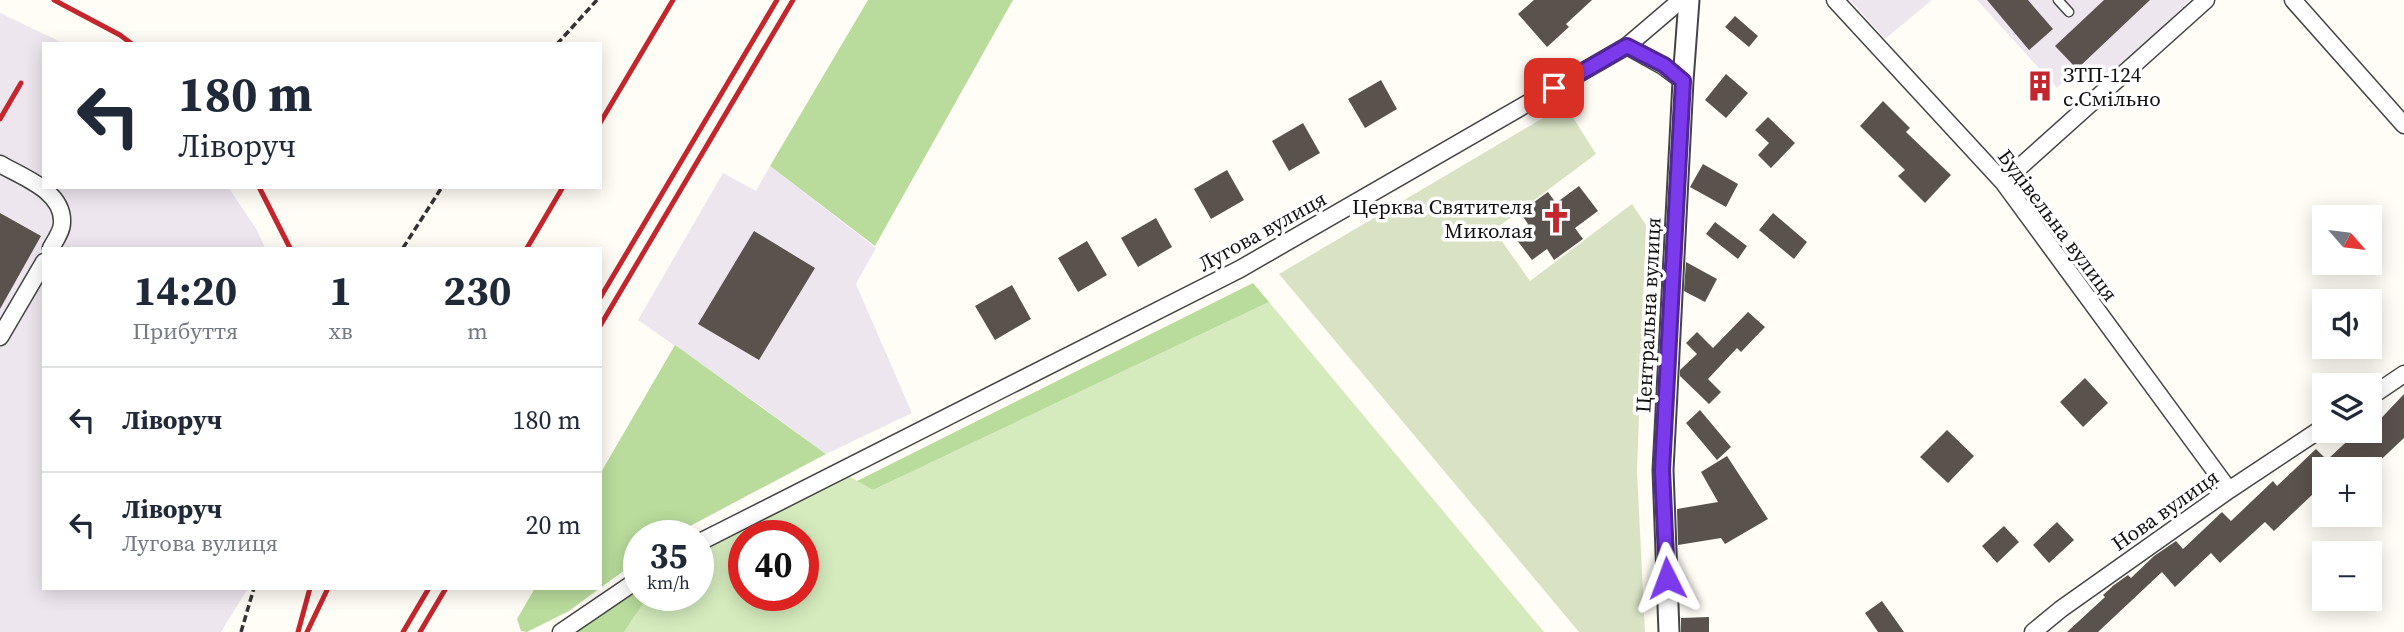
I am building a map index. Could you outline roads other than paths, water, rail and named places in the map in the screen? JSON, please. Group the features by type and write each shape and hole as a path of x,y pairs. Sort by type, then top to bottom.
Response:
{"street":[{"name":"Лугова вулиця","path":"714,535 1240,269 1627,46 1681,0"},
{"name":"Центральна вулиця","path":"1669,632 1662,470 1689,0"},
{"name":"Будівельна вулиця","path":"1835,0 2003,182 2229,490"},
{"path":"2003,182 2206,0"},
{"path":"2293,0 2404,125"},
{"path":"1627,46 1664,65 1683,81"},
{"path":"0,164 42,188"},
{"path":"44,189 59,205 62,223 51,247"},
{"path":"0,337 42,265"},
{"path":"2382,389 2404,374"},
{"name":"Нова вулиця","path":"2033,632 2061,609 2229,490 2312,435"},
{"path":"561,632 623,590"}],"lane":[{"path":"2059,0 2069,12"}],"railway":[{"path":"54,0 129,42"},
{"path":"602,120 673,0"},
{"path":"602,295 777,0"},
{"path":"602,323 793,0"},
{"path":"0,119 21,83"},
{"path":"260,189 289,247"},
{"path":"528,247 562,189"},
{"path":"298,632 309,590"},
{"path":"307,632 327,590"},
{"path":"403,632 428,590"},
{"path":"420,632 445,590"}],"place":[{"name":"ЗТП-124 с.Смільно","path":"2040,86"},
{"name":"Церква Святителя Миколая","path":"1556,218"}]}
